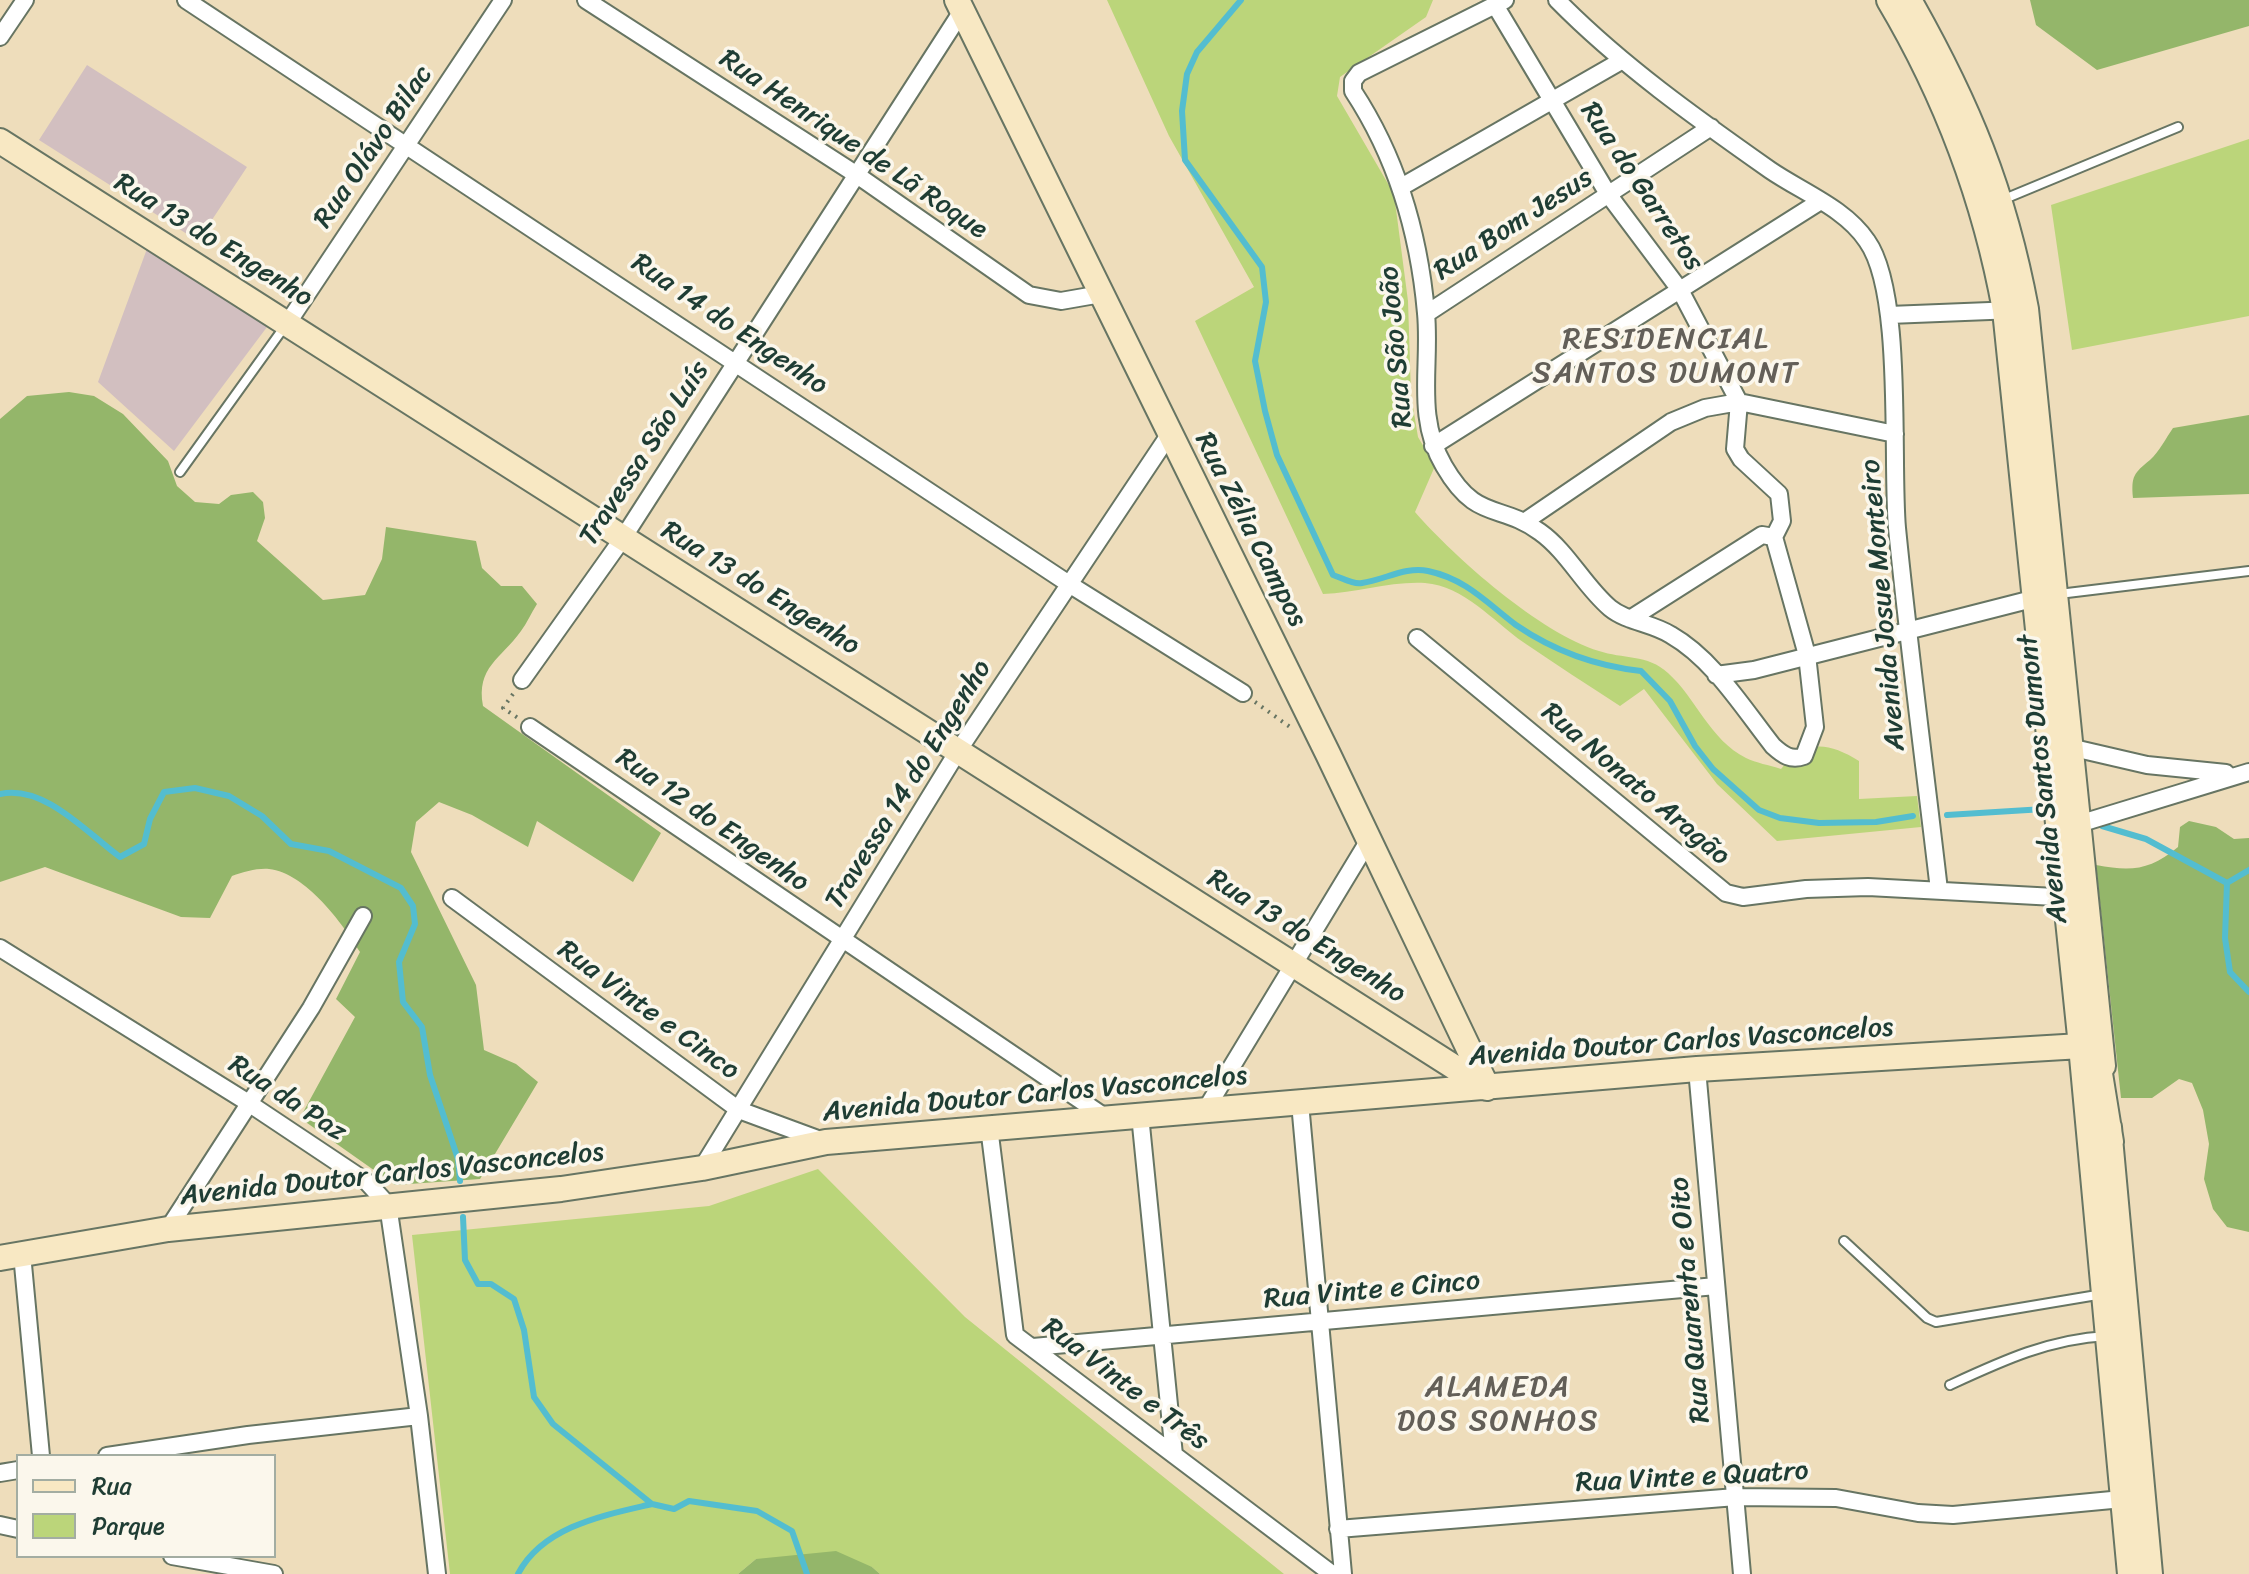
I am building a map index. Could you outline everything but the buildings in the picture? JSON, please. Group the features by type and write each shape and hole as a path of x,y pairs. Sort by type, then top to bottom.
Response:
{"main road":[{"name":"Avenida Santos Dumont","path":"1889,0 1927,71 1982,205 2015,310"},
{"name":"Avenida Santos Dumont","path":"1909,0 1972,119 2001,200 2046,596 2076,898 2111,1142 2133,1498 2130,1574"},
{"name":"Rua Zélia Campos","path":"959,5 1369,840 1487,1088"},
{"name":"Rua 13 do Engenho","path":"0,141 1487,1088"},
{"name":"Avenida Santos Dumont","path":"2076,898 2081,1046 2108,1336 2133,1498 2150,1574"},
{"name":"Avenida Doutor Carlos Vasconcelos","path":"11,1256 168,1229 561,1189 702,1168 826,1142 1697,1069 2081,1046"},
{"path":"2081,1046 2093,1048 2097,1055 2111,1142"}],"street":[{"path":"0,37 25,0"},
{"name":"Rua 14 do Engenho","path":"186,0 737,361 1069,584 1243,693"},
{"name":"Rua Olávo Bilac","path":"287,324 503,0"},
{"name":"Rua Henrique de Lã Roque","path":"586,0 857,175 1029,295 1061,301 1101,294"},
{"path":"1557,0 1621,61 1819,202 1848,218 1869,242 1879,268 1889,315 2015,310"},
{"name":"Rua do Garretos","path":"1500,2 1552,101 1608,194 1680,290 1739,402"},
{"name":"Rua São João","path":"1500,2 1359,73 1353,81 1353,91 1385,142 1403,186 1426,314 1425,413 1433,446 1446,469 1476,506 1524,522 1543,533 1611,609 1674,636 1716,675 1784,756 1801,757 1815,727 1807,655"},
{"name":"Travessa São Luís","path":"522,680 623,538 857,175 959,5"},
{"path":"1403,186 1621,61"},
{"name":"Rua Bom Jesus","path":"1426,314 1711,127"},
{"path":"1433,446 1819,202"},
{"name":"Avenida Josue Monteiro","path":"1889,315 1897,525 1939,890"},
{"path":"1739,402 1735,449 1741,459 1779,494 1782,521 1774,537 1807,655"},
{"path":"1524,522 1671,422 1705,408 1739,402 1895,434"},
{"name":"Travessa 14 do Engenho","path":"702,1168 958,751 1169,435"},
{"path":"1630,619 1762,535 1774,537"},
{"path":"1716,675 1754,670 2046,596"},
{"name":"Rua Nonato Aragão","path":"1417,638 1726,893 1743,897 1821,889 1939,890 2076,898"},
{"name":"Rua 12 do Engenho","path":"530,727 841,941 1105,1117"},
{"path":"2061,746 2147,765 2244,772"},
{"path":"2069,826 2244,772"},
{"path":"1206,1109 1369,840"},
{"name":"Rua Vinte e Cinco","path":"452,898 739,1110 826,1142"},
{"path":"168,1229 247,1102 311,1008 363,916"},
{"name":"Rua da Paz","path":"0,948 247,1102 367,1182 388,1205"},
{"name":"Rua Quarenta e Oito","path":"1697,1069 1742,1574"},
{"path":"1300,1103 1343,1574"},
{"path":"1140,1115 1174,1455"},
{"name":"Rua Vinte e Três","path":"989,1127 1015,1335 1332,1574"},
{"path":"388,1205 419,1416 437,1574"},
{"path":"11,1256 41,1454"},
{"name":"Rua Vinte e Cinco","path":"1033,1347 1716,1286"},
{"path":"120,1454 248,1435 419,1416"},
{"name":"Rua Vinte e Quatro","path":"1338,1529 1736,1497 1836,1498 1918,1513 1953,1515 2133,1498"},
{"path":"183,1558 274,1574"}],"lane":[{"path":"2001,200 2178,127"},
{"path":"180,472 287,324"},
{"path":"2046,596 2249,571"},
{"path":"1844,1241 1927,1318 1936,1322 2104,1294"},
{"path":"1950,1385 2023,1351 2074,1338 2108,1336"}],"path":[{"path":"522,680 503,708 530,727"},
{"path":"1243,693 1291,728"}],"shaded area":[{"path":"87,65 247,167 198,241 39,140"},
{"path":"148,246 267,327 174,451 98,382"}],"green space":[{"path":"1107,0 1433,0 1426,17 1340,77 1337,96 1394,194 1408,301 1411,395 1418,437 1435,466 1415,512 1475,571 1551,628 1599,651 1643,660 1660,667 1678,683 1713,730 1733,750 1750,760 1781,769 1808,748 1837,750 1859,761 1859,799 1917,796 1921,827 1777,841 1717,784 1644,689 1620,706 1523,642 1465,597 1439,586 1400,584 1323,594 1195,321 1254,287 1169,136"},
{"path":"2030,0 2249,0 2249,26 2097,70 2036,25"},
{"path":"2249,139 2249,316 2072,350 2051,205"},
{"path":"69,392 94,396 123,414 168,461 177,486 195,502 219,504 231,495 253,492 263,502 265,518 257,541 323,600 365,595 382,559 386,527 476,541 482,568 501,586 522,586 537,604 521,631 487,673 483,682 483,706 661,833 633,882 537,821 528,847 472,815 439,802 416,822 411,852 476,985 484,1050 516,1064 538,1082 480,1179 395,1185 300,1118 355,1017 336,999 360,952 333,914 296,880 269,869 232,876 210,918 181,917 45,867 0,882 0,419 27,396"},
{"path":"2249,415 2249,494 2133,498 2135,476 2173,428"},
{"path":"2189,821 2216,827 2234,839 2249,838 2249,1232 2227,1227 2213,1209 2204,1179 2209,1144 2203,1110 2192,1083 2179,1079 2152,1098 2121,1098 2096,865 2130,868 2149,865 2178,847 2180,827"},
{"path":"818,1169 965,1317 1284,1574 880,1574 872,1567 756,1559 738,1574 450,1574 412,1235 709,1206"},
{"path":"836,1551 872,1567 880,1574 738,1574 756,1559"}],"waterway":[{"path":"1241,0 1197,52 1187,74 1182,111 1185,160 1262,267 1266,302 1255,361 1265,411 1277,455 1333,575 1359,583 1412,570 1442,575 1465,586 1516,625 1560,650 1592,661 1641,671 1670,701 1695,746 1713,769 1759,810 1780,818 1819,823 1876,822 1913,816"},
{"path":"0,794 33,796 49,803 120,857 144,844 150,819 164,792 195,788 229,796 262,816 291,844 329,851 401,888 413,906 415,924 399,962 403,1002 422,1027 430,1075 458,1159 460,1181"},
{"path":"1947,815 2044,809"},
{"path":"2102,826 2146,839 2227,883"},
{"path":"2249,870 2227,883 2225,938 2230,972 2249,992"},
{"path":"463,1217 465,1260 478,1284 491,1284 514,1299 524,1330 534,1397 553,1424 652,1504 674,1509 689,1501 757,1511 792,1531 807,1574"},
{"path":"518,1574 543,1544 559,1534 596,1518 652,1504"}],"district":[{"name":"RESIDENCIAL SANTOS DUMONT","path":"1666,357"},
{"name":"ALAMEDA DOS SONHOS","path":"1498,1405"}]}
